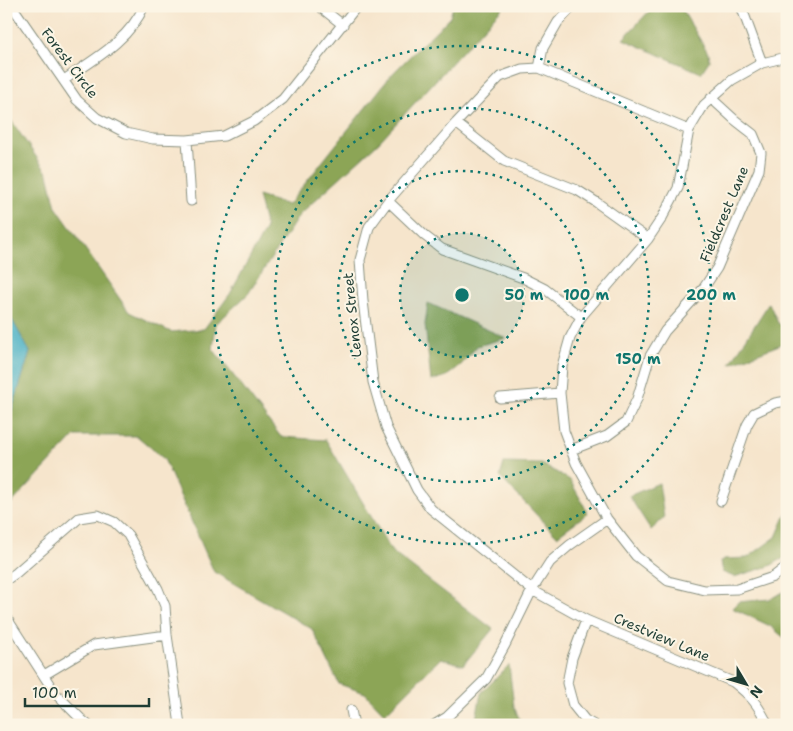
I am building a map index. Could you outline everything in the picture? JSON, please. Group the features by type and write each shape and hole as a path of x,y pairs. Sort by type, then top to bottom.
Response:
{"street":[{"name":"Forest Circle","path":"12,6 77,100 97,118 126,133 153,138 187,140 224,136 254,121 283,99 358,6"},
{"path":"64,80 116,44 132,27 144,6"},
{"path":"319,6 343,25"},
{"path":"573,6 558,22 543,48 539,68 689,130"},
{"path":"741,6 762,62"},
{"path":"787,57 762,62 732,80 704,105 689,130 678,188 662,218 648,239 581,317 570,338 562,366 560,393 564,431 571,450 576,463 607,519 636,556 668,581 704,590 737,589 773,577 787,566"},
{"name":"Lenox Street","path":"532,590 431,509 417,490 386,427 372,382 360,260 369,227 388,201 456,123 500,77 522,69 539,68"},
{"name":"Fieldcrest Lane","path":"571,450 607,436 626,422 638,399 650,356 666,331 703,289 717,268 759,170 761,153 753,134 711,98"},
{"path":"456,123 504,161 577,190 648,239"},
{"path":"187,140 191,201"},
{"path":"388,201 442,249 523,278 545,289 581,317"},
{"path":"500,398 560,393"},
{"path":"721,502 747,425 754,413 775,403 787,401"},
{"path":"6,580 79,518 98,515 114,522 128,535 158,589 165,606 180,725"},
{"path":"434,725 447,717 486,679 532,590 550,562 570,545 607,519"},
{"name":"Crestview Lane","path":"532,590 586,620 733,682 750,695 762,712 768,725"},
{"path":"6,617 55,693 88,725"},
{"path":"586,620 572,658 568,683 573,705 585,720 594,725"},
{"path":"44,675 94,645 168,635"},
{"path":"351,710 354,725"}],"green space":[{"path":"453,6 504,6 378,143 300,214 248,294 216,324 213,349 281,437 326,440 392,552 493,629 463,665 441,658 385,714 365,693 339,684 312,629 214,572 164,459 137,436 75,436 6,509 6,423 9,419 30,352 6,309 6,113 48,174 56,207 129,312 171,332 204,329 230,294 266,228 258,196 288,205 393,73 450,17"},
{"path":"654,6 680,6 708,53 709,61 701,73 623,39"},
{"path":"428,303 506,338 477,346 461,365 447,376 431,381 425,324"},
{"path":"769,303 778,323 787,329 787,342 730,364"},
{"path":"504,463 542,464 570,480 588,513 557,536 500,477"},
{"path":"659,483 664,518 651,530 629,496"},
{"path":"787,512 787,556 770,566 734,577 722,572 720,562 724,559 747,558 776,537"},
{"path":"787,590 787,640 770,626 732,608 738,602 770,599"},
{"path":"509,665 514,707 522,725 468,725 476,719 481,693"}],"water":[{"path":"6,309 30,352 9,419 6,423"}]}
